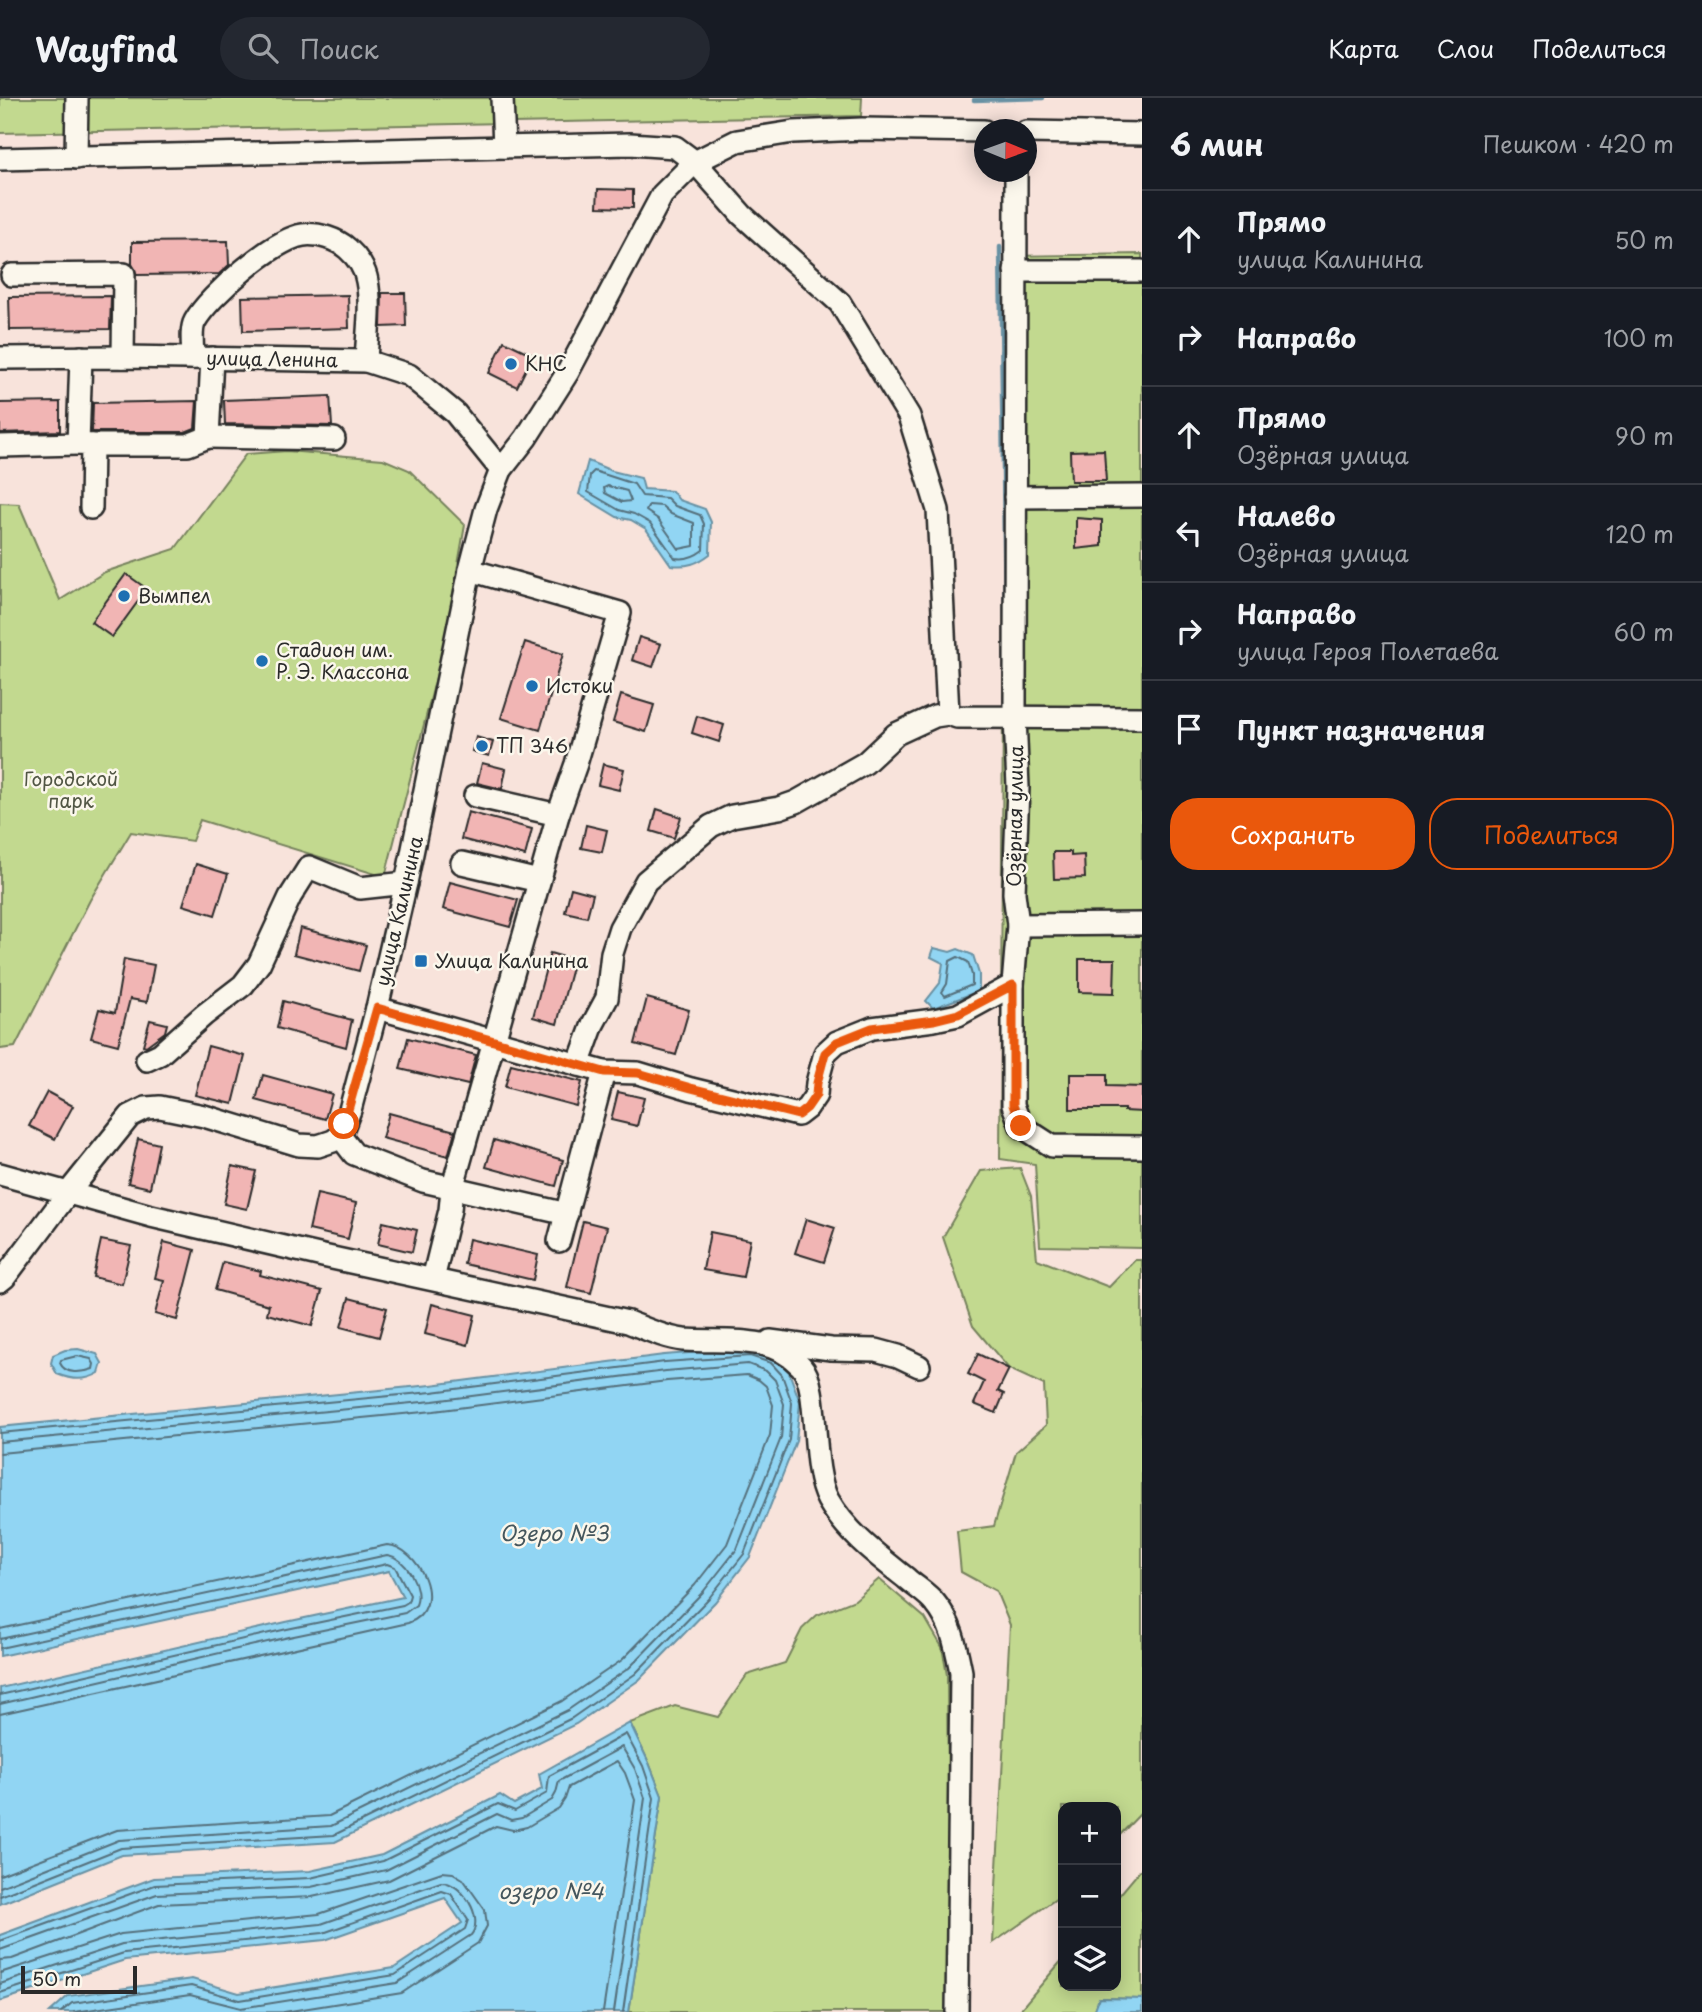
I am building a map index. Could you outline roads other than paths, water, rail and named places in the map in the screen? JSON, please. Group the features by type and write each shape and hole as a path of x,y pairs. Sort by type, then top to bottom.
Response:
{"street":[{"path":"76,158 77,98"},
{"path":"502,98 503,147"},
{"name":"улица Калинина","path":"340,1136 350,1110 377,1008 406,883 470,570 486,509 501,470 526,438 568,372 662,195 695,162 737,141 793,132 862,129 974,131"},
{"path":"1037,132 1142,134"},
{"path":"0,159 630,144 674,147 695,162 742,215 840,303 909,416 938,510 948,714"},
{"name":"Озёрная улица","path":"1016,182 1015,717 1018,787 1014,893 1018,925 1013,985 1013,1105 1021,1126 1052,1146 1142,1147"},
{"path":"208,437 203,358 194,324 205,308 236,277 284,242 303,235 339,242 362,265 367,280 366,361"},
{"path":"1015,271 1142,271"},
{"path":"12,275 124,274 123,357"},
{"path":"81,357 91,508"},
{"name":"улица Ленина","path":"0,358 366,361 409,375 455,413 501,470"},
{"path":"0,446 188,445 208,437 334,439"},
{"path":"1015,497 1142,496"},
{"path":"433,1279 450,1210 452,1188 493,1040 620,613 470,570"},
{"path":"578,1065 593,1024 607,998 612,953 620,928 646,881 711,826 732,816 779,808 796,802 866,763 896,734 935,716 948,714 1142,718"},
{"path":"475,796 558,815"},
{"path":"462,863 539,881"},
{"path":"147,1060 160,1054 243,985 259,964 290,897 309,867 360,888 406,883"},
{"path":"1018,925 1142,924"},
{"path":"377,1008 604,1072 638,1073 798,1115 816,1095 825,1053 837,1042 872,1028 958,1014 1013,985"},
{"path":"559,1241 604,1072"},
{"path":"0,1281 130,1116 146,1108 160,1107 204,1116 299,1145 318,1146 340,1136 354,1154 423,1181 567,1214"},
{"path":"0,1174 177,1223 628,1322 682,1339 765,1341 831,1349 876,1350 919,1366"},
{"path":"754,1342 772,1347 787,1356 802,1366 808,1378 819,1476 828,1500 856,1537 935,1602 953,1633 961,1672 957,2012"}],"water":[{"path":"588,461 612,471 641,478 644,489 672,491 679,500 705,509 711,522 710,554 692,564 671,565 646,529 631,520 617,517 579,494"},
{"path":"934,948 950,952 958,949 973,955 979,974 979,991 933,1008 926,1001 940,983 943,963 931,957"},
{"name":"Озеро №3","path":"752,1348 774,1357 789,1372 800,1402 796,1441 750,1557 715,1602 639,1680 576,1724 335,1842 122,1855 0,1904 0,1688 403,1597 389,1571 0,1656 0,1427 431,1385 664,1355"},
{"path":"78,1349 97,1354 102,1363 99,1373 78,1379 57,1374 51,1363 53,1355"},
{"name":"озеро №4","path":"630,1723 662,1796 629,2012 50,2012 68,1996 192,1979 239,1993 394,1968 462,1923 445,1898 325,1940 125,1960 0,2001 0,1935 154,1878 310,1871 382,1855 500,1795 514,1804 542,1789 539,1774"},
{"path":"1099,1998 1142,1999 1142,2012 1094,2012"}],"waterway":[{"path":"974,100 1043,98"},
{"path":"1000,247 1005,617"}],"place":[{"name":"КНС","path":"511,364"},
{"name":"Вымпел","path":"124,596"},
{"name":"Стадион им. Р. Э. Классона","path":"262,661"},
{"name":"Истоки","path":"532,686"},
{"name":"ТП 346","path":"482,746"},
{"name":"Улица Калинина","path":"421,961"}],"park label":[{"name":"Городской парк","path":"71,790"}]}
